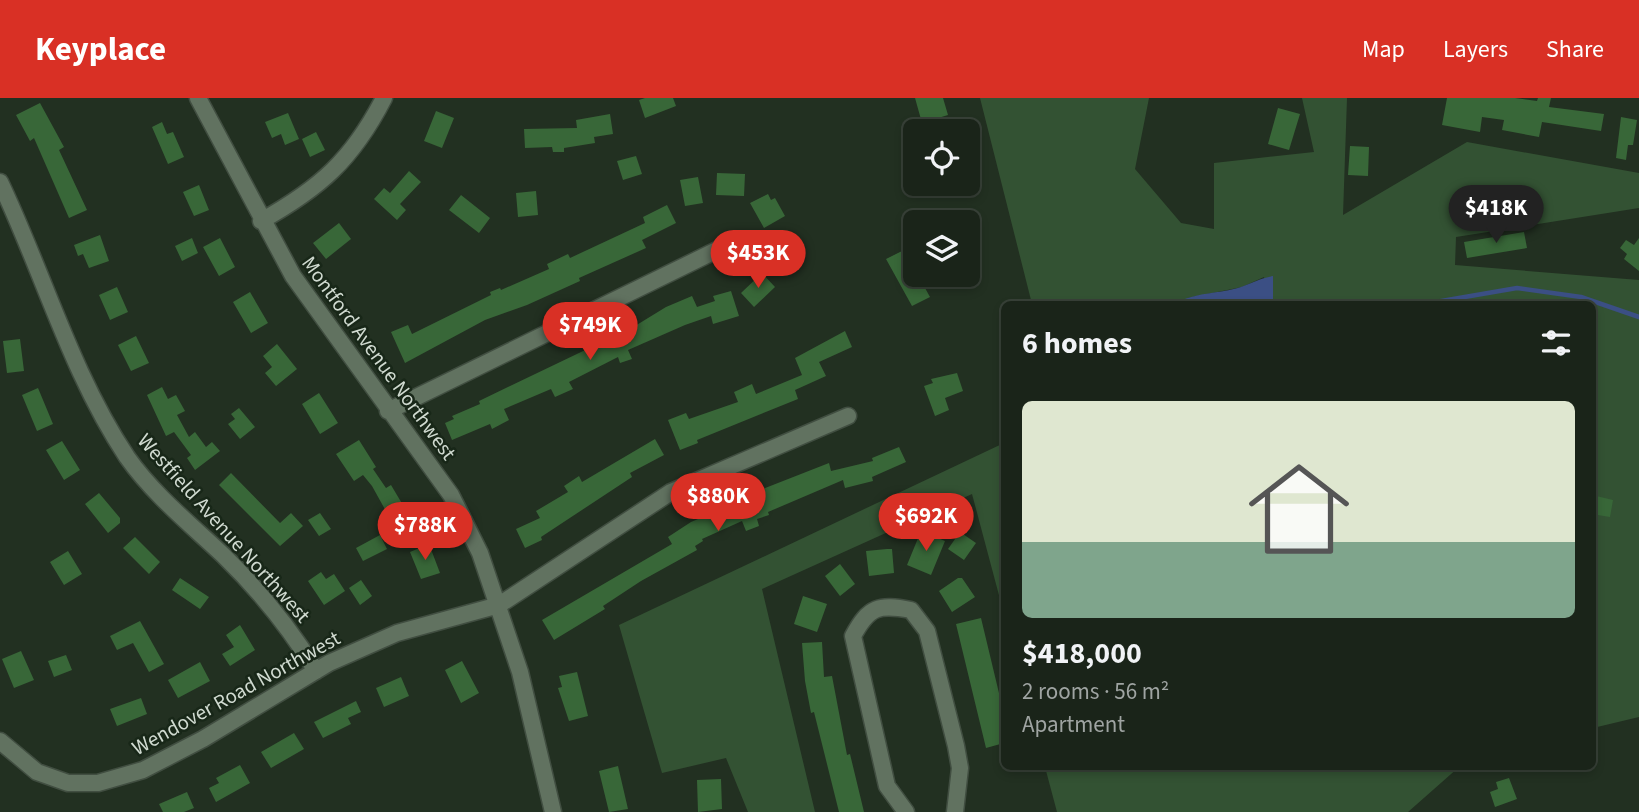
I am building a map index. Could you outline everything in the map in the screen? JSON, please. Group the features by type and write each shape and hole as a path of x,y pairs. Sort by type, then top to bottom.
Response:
{"street":[{"name":"Montford Avenue Northwest","path":"198,98 261,221 293,276 451,495 480,552 520,672 553,812"},
{"path":"261,221 298,201 335,169 371,122 384,98"},
{"name":"Westfield Avenue Northwest","path":"0,182 32,249 77,363 128,458 179,515 265,598 316,671"},
{"path":"388,411 717,250"},
{"name":"Wendover Road Northwest","path":"0,741 19,759 55,780 80,783 114,780 144,770 316,671 397,633 499,605 671,492 848,416"},
{"path":"906,812 887,786 853,636 864,616 886,606 911,610 927,631 960,768 955,812"}],"green space":[{"path":"980,98 1149,98 1135,169 1181,223 1214,229 1214,163 1314,152 1302,98 1347,98 1343,215 1467,142 1639,173 1639,208 1456,237 1455,265 1639,280 1639,717 1596,727 1596,301 1268,301 1264,277 1242,287 1184,301 1031,301"},
{"path":"1001,444 1001,603 972,494 762,589 815,812 748,812 726,758 662,773 619,625"},
{"path":"1046,770 1456,770 1408,812 1057,812"}],"water":[{"path":"1273,276 1273,301 1180,301 1241,287"}],"building":[{"path":"673,98 676,106 645,118 639,100"},
{"path":"915,98 943,98 948,115 921,119"},
{"path":"1447,98 1515,98 1537,101 1538,98 1551,98 1549,107 1604,114 1601,131 1542,122 1539,137 1502,130 1504,120 1482,117 1480,132 1442,125"},
{"path":"40,103 64,147 59,150 87,210 69,218 34,138 30,141 16,115"},
{"path":"1278,108 1300,114 1289,150 1268,144"},
{"path":"436,111 454,118 442,148 424,141"},
{"path":"288,113 299,139 285,145 281,134 272,138 265,122"},
{"path":"610,114 613,134 594,137 595,143 564,148 564,152 553,152 552,147 525,148 524,129 577,128 576,120"},
{"path":"1621,117 1637,120 1633,145 1628,145 1626,160 1616,158"},
{"path":"162,122 167,134 173,132 184,157 168,164 152,127"},
{"path":"316,132 325,150 310,157 302,139"},
{"path":"1350,146 1369,147 1368,176 1348,175"},
{"path":"636,156 642,174 623,180 617,161"},
{"path":"409,171 421,182 400,204 406,210 397,220 374,199 384,188 390,193"},
{"path":"717,173 745,174 744,196 716,195"},
{"path":"698,177 703,203 685,206 680,180"},
{"path":"199,185 209,210 194,216 183,192"},
{"path":"536,191 538,215 518,217 516,193"},
{"path":"768,194 771,200 775,198 785,216 764,228 750,203"},
{"path":"461,195 490,218 479,233 449,210"},
{"path":"667,205 676,223 642,240 646,248 527,305 485,320 405,363 391,332 408,325 412,334 491,295 490,292 500,288 501,290 549,269 547,264 568,254 570,258 645,223 643,217"},
{"path":"339,223 351,239 326,259 313,243"},
{"path":"1524,232 1527,248 1467,258 1464,242"},
{"path":"100,235 109,261 89,268 83,254 78,256 74,245"},
{"path":"192,238 198,253 182,261 175,246"},
{"path":"220,238 235,267 219,276 203,247"},
{"path":"1639,238 1639,271 1624,259 1627,254 1620,248 1626,240 1634,245"},
{"path":"903,250 903,287 924,287 930,297 912,306 886,259"},
{"path":"762,273 775,287 754,307 741,293"},
{"path":"117,287 128,312 110,320 99,295"},
{"path":"731,291 739,316 713,324 711,316 685,325 628,350 632,359 620,363 618,357 569,382 573,389 555,397 551,389 504,409 509,420 492,429 490,424 452,440 445,423 454,419 452,416 480,404 479,401 604,341 603,338 635,326 666,307 692,296 697,307 715,301 713,296"},
{"path":"250,292 268,323 251,333 233,302"},
{"path":"845,331 852,347 819,362 826,376 795,390 798,399 697,440 698,443 680,450 668,420 686,413 689,419 738,402 734,392 752,384 756,394 802,375 795,358"},
{"path":"136,336 149,363 131,371 118,345"},
{"path":"20,339 24,371 7,373 3,341"},
{"path":"277,344 297,369 276,386 265,373 272,367 263,356"},
{"path":"957,373 963,391 945,398 949,410 935,416 924,386 933,383 931,379"},
{"path":"162,387 168,399 176,395 185,411 177,415 189,437 195,432 206,447 212,442 220,451 195,470 187,458 191,455 174,432 166,436 147,395"},
{"path":"38,388 53,424 37,431 22,395"},
{"path":"319,393 338,423 320,434 302,404"},
{"path":"239,408 255,427 240,439 228,424 235,419 231,414"},
{"path":"655,439 664,455 630,473 632,477 541,537 542,540 525,548 516,529 540,518 536,511 568,492 564,486 579,476 582,482"},
{"path":"359,440 376,467 373,469 386,488 391,485 413,522 397,531 372,486 363,475 354,481 336,454"},
{"path":"62,441 80,470 64,480 46,450"},
{"path":"899,447 906,462 872,477 873,481 845,488 843,480 768,512 769,515 757,519 759,526 746,531 742,521 702,539 703,541 695,546 697,550 641,581 603,606 605,609 554,640 542,620 672,544 668,537 691,522 743,500 742,497 829,463 831,471 873,461 872,458"},
{"path":"231,473 280,523 291,513 303,526 280,546 219,485"},
{"path":"99,493 120,518 120,523 108,533 85,504"},
{"path":"1596,496 1613,500 1610,517 1596,515"},
{"path":"320,513 331,529 319,536 308,520"},
{"path":"921,531 945,541 931,575 907,565"},
{"path":"960,532 976,543 964,560 948,549"},
{"path":"380,535 387,549 363,561 356,548"},
{"path":"135,537 160,562 149,574 123,548"},
{"path":"429,544 440,573 421,579 410,552"},
{"path":"892,549 894,573 869,576 866,551"},
{"path":"68,551 82,574 64,585 50,562"},
{"path":"840,564 855,584 840,596 825,576"},
{"path":"321,572 326,579 334,574 345,591 324,605 308,581"},
{"path":"180,578 209,597 200,609 172,590"},
{"path":"962,578 975,597 952,612 939,591"},
{"path":"361,580 372,596 360,605 349,588"},
{"path":"803,596 827,604 817,632 794,624"},
{"path":"981,618 1001,701 1001,744 986,748 956,624"},
{"path":"140,621 164,664 149,672 133,643 117,650 110,636"},
{"path":"240,625 255,650 230,666 222,654 234,647 226,635"},
{"path":"822,642 824,677 832,676 847,755 850,754 864,812 839,812 814,712 811,713 802,643"},
{"path":"21,651 34,680 14,688 2,659"},
{"path":"66,655 72,670 54,677 48,661"},
{"path":"462,661 479,693 461,703 445,670"},
{"path":"200,662 210,681 178,698 168,680"},
{"path":"577,672 588,716 569,721 558,688 562,687 559,676"},
{"path":"401,677 409,696 384,707 376,688"},
{"path":"141,698 147,714 117,726 110,709"},
{"path":"356,701 361,712 348,718 351,724 323,738 314,722"},
{"path":"294,733 304,749 271,768 261,752"},
{"path":"240,765 250,783 216,802 209,788 219,783 216,778"},
{"path":"618,766 628,809 609,812 599,771"},
{"path":"1509,778 1517,799 1495,807 1490,792 1498,789 1496,782"},
{"path":"721,779 722,809 698,812 697,780"},
{"path":"187,792 194,808 184,812 163,812 159,804"}],"waterway":[{"path":"1441,301 1517,288 1593,301"},
{"path":"1596,302 1639,317"}]}
